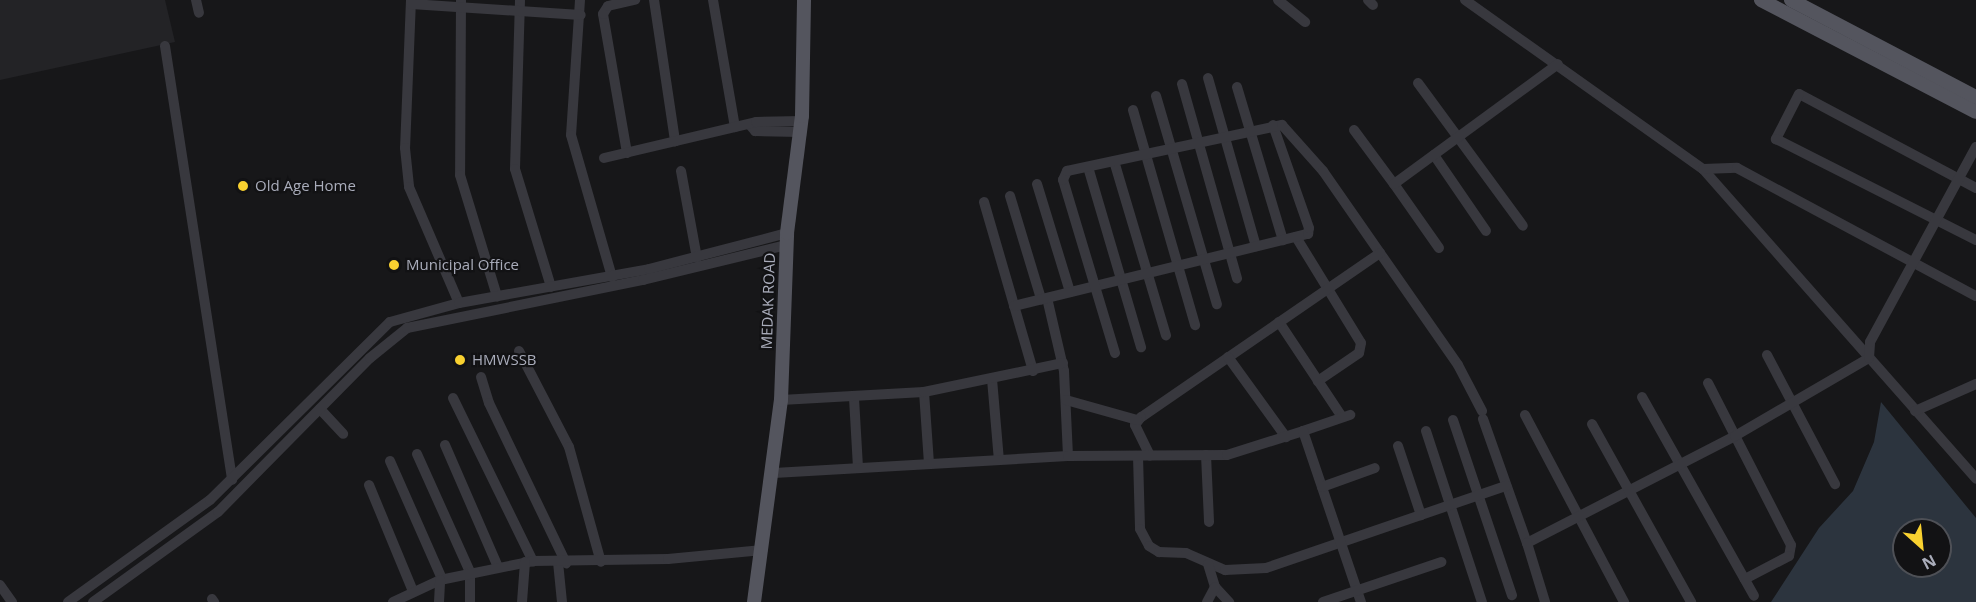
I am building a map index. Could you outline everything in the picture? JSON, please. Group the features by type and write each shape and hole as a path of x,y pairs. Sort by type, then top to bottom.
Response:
{"main road":[{"name":"MEDAK ROAD","path":"754,602 774,473 781,400 787,239 801,127 804,0"},
{"path":"1761,0 1976,112"},
{"path":"1801,2 1976,97"}],"street":[{"path":"196,0 199,13"},
{"path":"520,0 515,169 551,287"},
{"path":"580,0 581,15 571,135 612,276"},
{"path":"627,153 603,14 608,6 635,0"},
{"path":"654,0 675,141"},
{"path":"713,0 735,127"},
{"path":"1278,0 1305,22"},
{"path":"1465,0 1703,169 1915,411 1974,474"},
{"path":"459,303 409,187 405,148 411,2 461,4 519,13 581,15"},
{"path":"461,4 460,175 497,296"},
{"path":"165,46 232,480"},
{"path":"1394,184 1558,64"},
{"path":"1208,78 1256,246"},
{"path":"1418,83 1523,226"},
{"path":"1182,84 1236,278"},
{"path":"1237,87 1283,240"},
{"path":"1976,188 1798,94 1776,139 1976,240"},
{"path":"1156,96 1217,304"},
{"path":"1133,110 1195,325"},
{"path":"604,158 735,127 750,125 801,127"},
{"path":"1014,306 1296,237 1310,231 1273,125"},
{"path":"1115,353 1062,177 1067,171 1088,166 1273,125 1282,125 1323,171 1458,365 1482,415 1545,602"},
{"path":"1354,130 1439,248"},
{"path":"1869,358 1870,342 1938,221 1976,147"},
{"path":"1434,155 1486,231"},
{"path":"1114,161 1166,335"},
{"path":"1088,166 1141,347"},
{"path":"1703,169 1737,168 1976,296"},
{"path":"681,171 696,258"},
{"path":"1037,184 1070,292"},
{"path":"1010,196 1063,363 1068,456"},
{"path":"984,202 1033,370"},
{"path":"1296,237 1361,347 1359,353 1318,381"},
{"path":"68,602 196,511 232,480 363,344 397,318 459,303 612,276 787,239"},
{"path":"93,602 206,523 391,340 407,328 431,320 643,280 787,239"},
{"path":"1137,420 1380,253"},
{"path":"774,473 1068,456 1236,454 1346,416 1318,381 1279,322"},
{"path":"385,328 391,340"},
{"path":"519,351 569,447 601,562"},
{"path":"1767,355 1835,484"},
{"path":"1228,357 1286,437"},
{"path":"1527,543 1735,436 1869,358"},
{"path":"781,400 854,398 924,392 1063,363"},
{"path":"481,377 489,403 562,563 562,602"},
{"path":"992,379 999,460"},
{"path":"1708,383 1791,550 1789,556 1745,579"},
{"path":"1915,411 1976,384"},
{"path":"924,392 929,464"},
{"path":"1642,397 1754,596"},
{"path":"453,398 529,562 522,602"},
{"path":"854,398 858,468"},
{"path":"1066,400 1137,420"},
{"path":"320,410 343,435"},
{"path":"1525,415 1624,602"},
{"path":"1137,420 1144,456 1142,537 1153,550 1186,553 1225,570 1266,568 1506,486"},
{"path":"1453,420 1512,595"},
{"path":"1592,424 1691,602"},
{"path":"1303,431 1361,602"},
{"path":"1426,431 1482,602"},
{"path":"445,445 498,567"},
{"path":"1398,446 1421,515"},
{"path":"417,454 470,572 470,602"},
{"path":"1206,455 1209,522"},
{"path":"390,461 441,579 439,602"},
{"path":"1322,487 1375,468"},
{"path":"369,485 409,596"},
{"path":"196,511 206,523"},
{"path":"393,602 441,579 529,562 601,562 763,550"},
{"path":"1323,602 1441,562"},
{"path":"1208,564 1215,587 1229,602"},
{"path":"0,585 12,602"},
{"path":"1207,602 1215,587"}],"shaded area":[{"path":"0,0 165,0 175,42 0,80"},
{"path":"1881,402 1976,518 1976,602 1771,602 1819,528 1853,491 1874,442"}],"place":[{"name":"Old Age Home","path":"243,186"},
{"name":"Municipal Office","path":"394,265"},
{"name":"HMWSSB","path":"460,360"}]}
